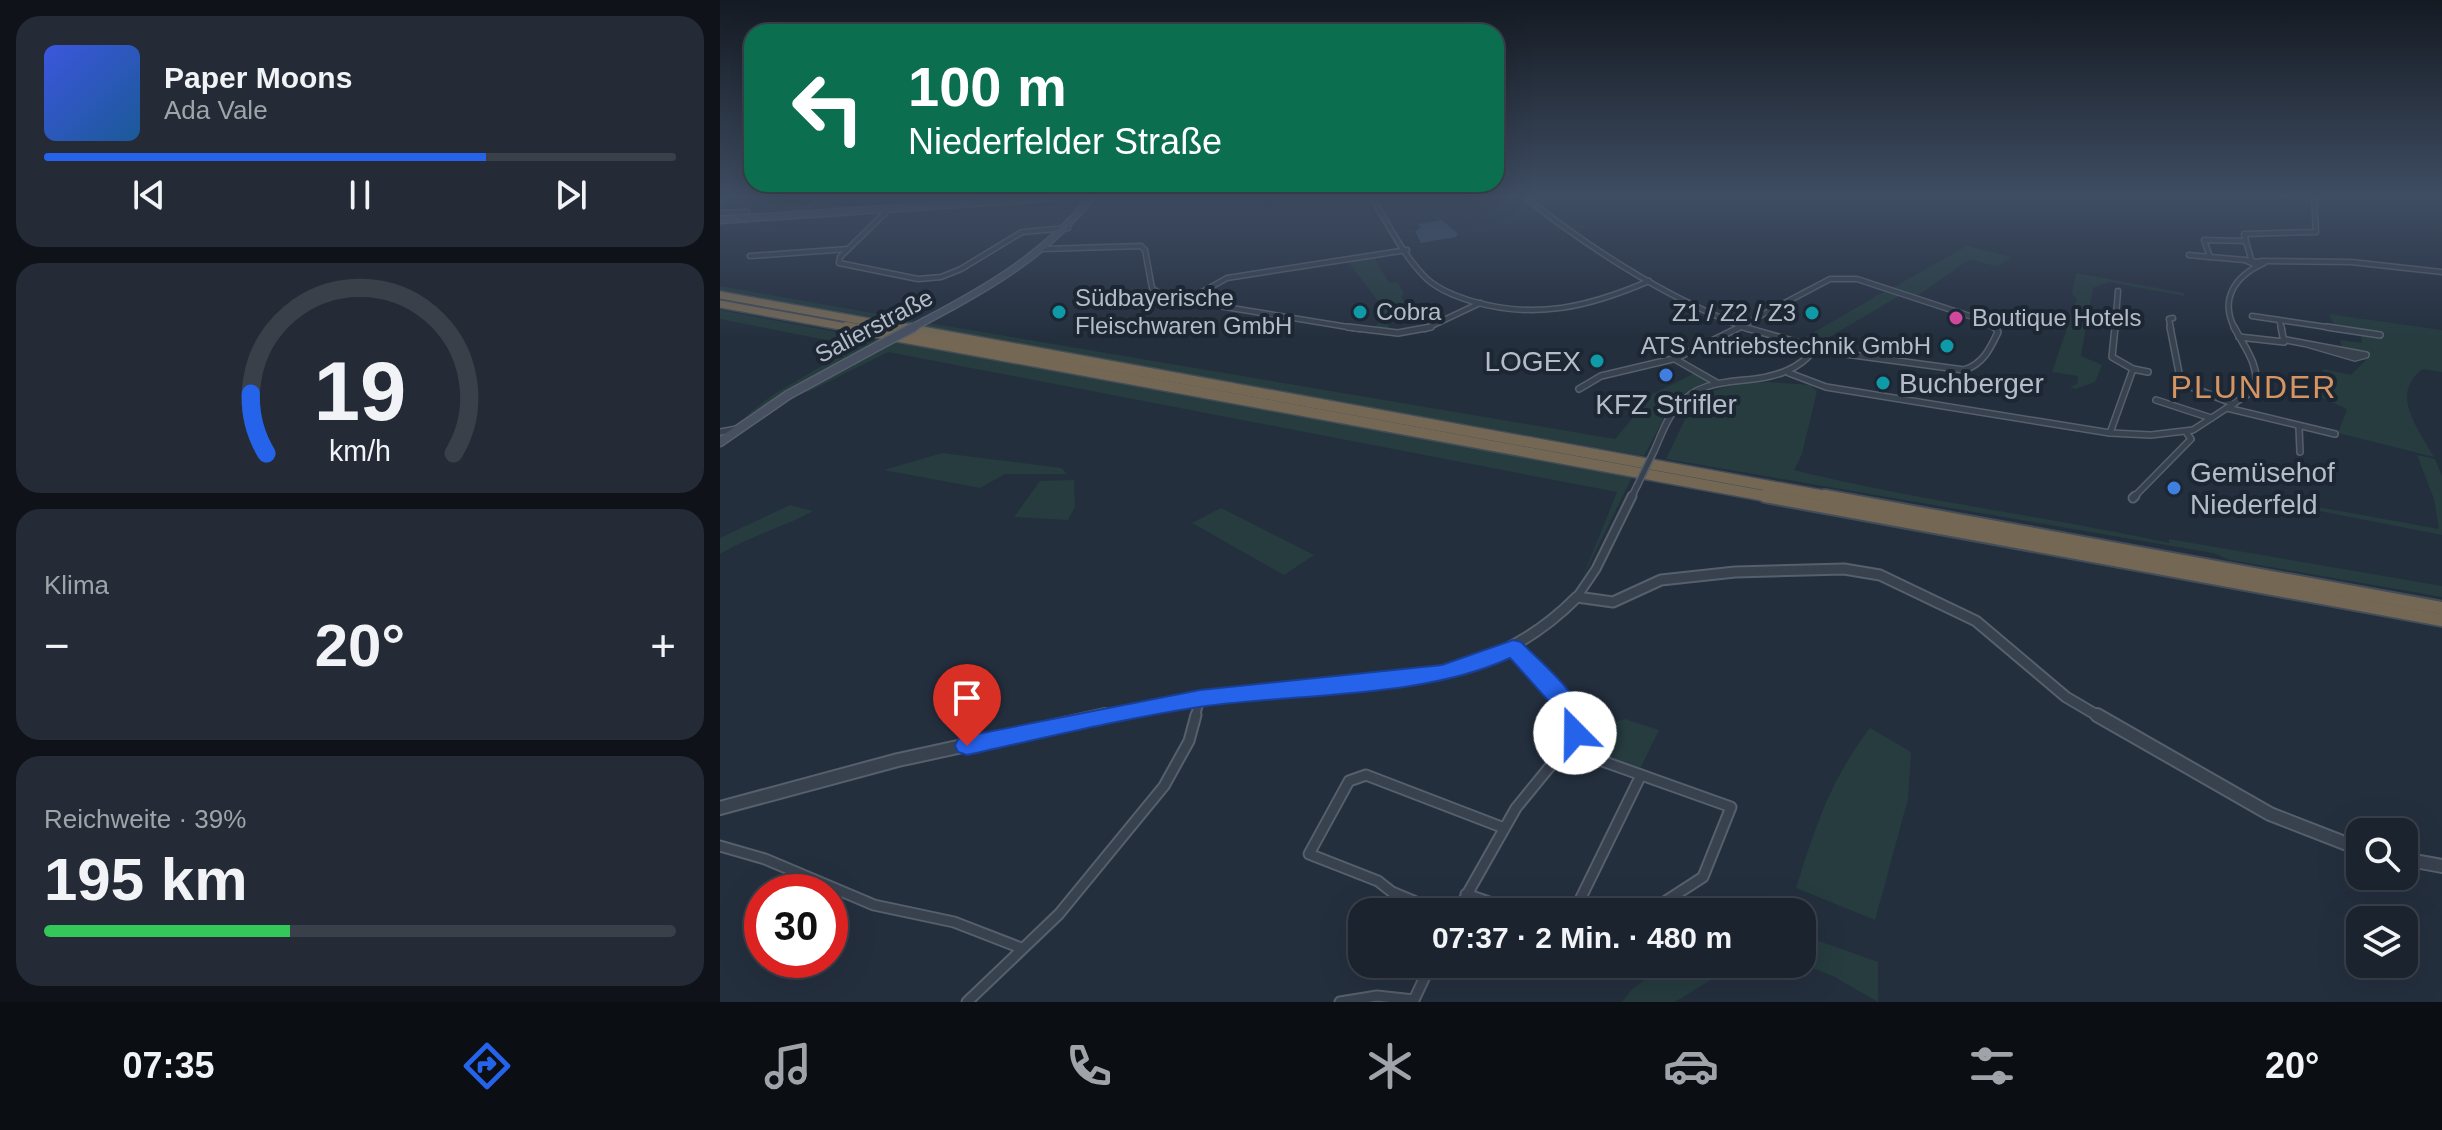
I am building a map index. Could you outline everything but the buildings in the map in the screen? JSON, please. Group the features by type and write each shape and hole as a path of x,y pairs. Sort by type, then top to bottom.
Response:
{"highway":[{"path":"720,295 2442,608"},
{"path":"720,304 2442,620"}],"main road":[{"name":"Salierstraße","path":"737,429 816,379 997,282 1048,245"},
{"path":"720,442 737,429"}],"street":[{"path":"852,245 838,260 847,267 927,279 961,269 1001,245"},
{"path":"1403,245 1432,283 1480,303 1520,313 1560,313 1592,306 1649,281"},
{"path":"1579,389 1603,375 1675,359 1739,326 1830,279 1842,277 1988,322 1998,332 1984,358 1971,369 1964,370 1816,349 1739,326 1649,281 1593,245"},
{"path":"2207,245 2210,257"},
{"path":"2245,245 2248,259"},
{"path":"1043,249 1141,246 1145,250 1155,291 1186,301 1394,333 1436,328 1480,303"},
{"path":"750,256 848,249"},
{"path":"1186,301 1215,283 1234,276 1407,250"},
{"path":"2189,255 2248,259 2258,263 2342,262 2442,272"},
{"path":"1789,373 1833,388 2110,433 2151,435 2186,432 2199,428 2252,393 2259,378 2227,310 2228,295 2236,282 2258,263"},
{"path":"2118,291 2111,354 2116,361 2148,372"},
{"path":"2252,316 2380,335"},
{"path":"2173,318 2169,319 2180,378 2191,387 2230,406 2299,427 2335,434"},
{"path":"2279,320 2286,340"},
{"path":"2239,337 2279,343 2286,340 2366,355 2355,358 2307,344"},
{"path":"720,808 1008,736 1200,699 1434,675 1479,663 1513,647 1555,619 1577,597 1596,569 1680,403 1698,390 1717,383 1789,373 1803,364 1816,349"},
{"path":"1675,359 1717,383"},
{"path":"2110,433 2133,369"},
{"path":"2156,400 2211,418"},
{"path":"2299,427 2300,452"},
{"name":"Salierstraße","path":"720,432 737,429"},
{"path":"2133,498 2191,439 2186,432"},
{"path":"1577,597 1613,602 1661,580 1735,572 1844,569 1880,575 1976,621 2066,697 2183,767 2270,814 2346,844"},
{"path":"1464,898 1504,828 1541,775 1567,745 1576,728 1573,712 1513,647"},
{"path":"967,1002 1059,914 1164,786 1184,753 1200,699"},
{"path":"1567,745 1731,807 1703,877 1671,898"},
{"path":"1406,898 1378,881 1309,854 1349,781 1366,775 1504,828"},
{"path":"1581,898 1641,775"},
{"path":"720,846 765,859 874,905 954,922 1021,948"},
{"path":"2418,862 2442,866"},
{"path":"1466,894 1477,898"},
{"path":"1340,1002 1377,996 1414,1001 1425,978"}],"green space":[{"path":"1967,246 2011,257 1998,267 1970,259 1917,296 1892,288"},
{"path":"1374,257 1389,283 1397,282 1404,293 1401,296 1406,306 1391,309 1385,317 1390,330 1375,328 1385,310 1349,263"},
{"path":"2076,273 2184,293 2184,296 2109,282 2093,288 2081,356 2102,365 2095,382 2075,389 2070,387 2077,384 2078,376 2052,372 2077,299 2072,294"},
{"path":"720,286 917,321 911,324 720,290"},
{"path":"1885,291 1899,296 1816,345 1799,341"},
{"path":"720,310 879,340 743,418 774,394 856,346 720,319"},
{"path":"2329,314 2442,330 2442,372 2423,369 2413,378 2407,400 2415,423 2434,457 2338,433 2347,409 2311,393 2324,369 2351,375 2370,356 2342,349 2340,340 2362,343 2360,331 2335,327"},
{"path":"929,323 1615,439 1653,394 1695,373 1708,381 1671,404 1644,456 922,327"},
{"path":"896,341 1632,477 1582,579 1617,492 888,352 808,392 804,391"},
{"path":"1768,382 1810,385 1817,391 1802,454 1794,470 1887,491 2169,543 2169,539 2442,586 2442,597 2230,560 2213,553 1666,459 1684,422 1700,400 1711,392 1725,388"},
{"path":"942,453 1062,468 1067,474 1005,474 980,488 884,470"},
{"path":"2417,455 2435,459 2442,476 2442,535 2242,496 2263,497 2439,529 2434,499"},
{"path":"1074,480 1075,507 1068,520 1014,517 1040,481"},
{"path":"790,505 813,511 720,554 720,538"},
{"path":"1221,508 1314,555 1284,575 1192,523"},
{"path":"1625,719 1659,730 1640,769 1591,752 1579,744 1584,731"},
{"path":"1870,728 1911,752 1908,799 1875,920 1796,888 1834,785"},
{"path":"1816,940 1878,962 1878,1002 1816,969"},
{"path":"1647,978 1714,978 1675,1002 1622,1002 1632,989"}],"place":[{"name":"Südbayerische Fleischwaren GmbH","path":"1059,312"},
{"name":"Cobra","path":"1360,312"},
{"name":"Z1 / Z2 / Z3","path":"1812,313"},
{"name":"Boutique Hotels","path":"1956,318"},
{"name":"ATS Antriebstechnik GmbH","path":"1947,346"},
{"name":"LOGEX","path":"1597,361"},
{"name":"KFZ Strifler","path":"1666,375"},
{"name":"Buchberger","path":"1883,383"},
{"name":"Gemüsehof Niederfeld","path":"2174,488"}],"district":[{"name":"PLUNDER","path":"2254,387"}],"route":[{"path":"967,746 1113,714 1200,699 1442,673 1479,663 1513,647 1573,712 1575,733"}]}
